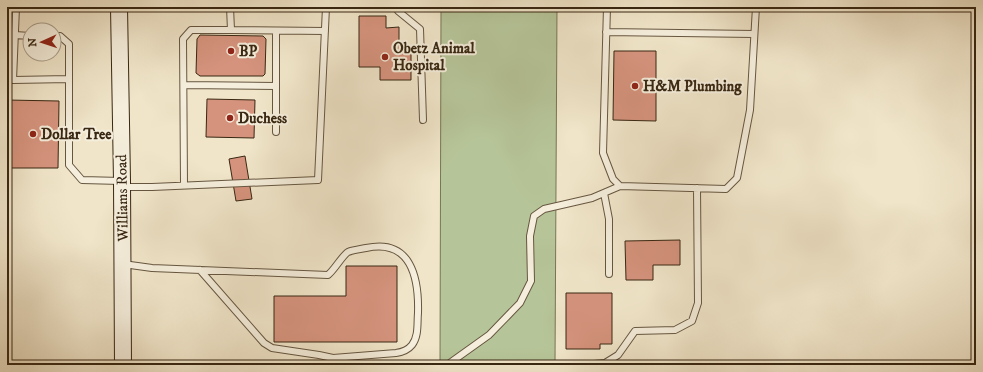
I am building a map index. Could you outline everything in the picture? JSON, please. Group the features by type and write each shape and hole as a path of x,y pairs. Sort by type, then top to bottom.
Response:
{"main road":[{"name":"Williams Road","path":"119,7 123,365"}],"lane":[{"path":"16,7 13,80 69,79"},
{"path":"230,7 230,30"},
{"path":"62,38 69,44 69,165 82,180 122,184 184,186 318,180 326,7"},
{"path":"398,7 398,11 420,29 423,120"},
{"path":"607,7 603,153 613,179 620,186"},
{"path":"447,365 489,335 520,303 531,281 530,236 534,216 544,209 592,198 620,186 726,189 737,178 750,110 756,7"},
{"path":"184,186 183,39 190,30 325,31"},
{"path":"276,31 276,132"},
{"path":"606,32 754,34"},
{"path":"15,35 22,35"},
{"path":"184,85 276,86"},
{"path":"583,365 605,363 618,355 635,331 675,330 692,321 698,303 697,188"},
{"path":"604,193 609,219 608,274"},
{"path":"123,264 152,268 328,275 348,252 372,247 390,247 400,253 410,263 415,275 418,303 417,334 412,344 406,351 396,354 333,358 272,348 264,343 200,270"},
{"path":"333,358 345,365"}],"green space":[{"path":"441,7 557,7 555,365 440,365"}],"building":[{"name":"Obetz Animal Hospital","path":"359,16 386,16 386,28 399,27 399,46 411,46 411,80 380,80 380,67 359,67"},
{"name":"BP","path":"200,35 263,36 266,39 265,74 263,76 200,76 196,73 197,39"},
{"name":"H&M Plumbing","path":"614,51 656,51 656,121 613,120"},
{"name":"Duchess","path":"207,99 255,100 254,138 206,137"},
{"name":"Dollar Tree","path":"7,100 59,101 58,168 7,168"},
{"path":"245,156 252,199 236,201 229,159"},
{"path":"680,240 680,265 653,265 653,280 626,280 625,241"},
{"path":"346,266 397,266 397,342 274,342 274,296 346,296"},
{"path":"566,293 612,293 612,344 600,344 600,349 566,349"}],"place":[{"name":"BP","path":"231,51"},
{"name":"Obetz Animal Hospital","path":"385,57"},
{"name":"H&M Plumbing","path":"635,86"},
{"name":"Duchess","path":"230,118"},
{"name":"Dollar Tree","path":"33,134"}]}
